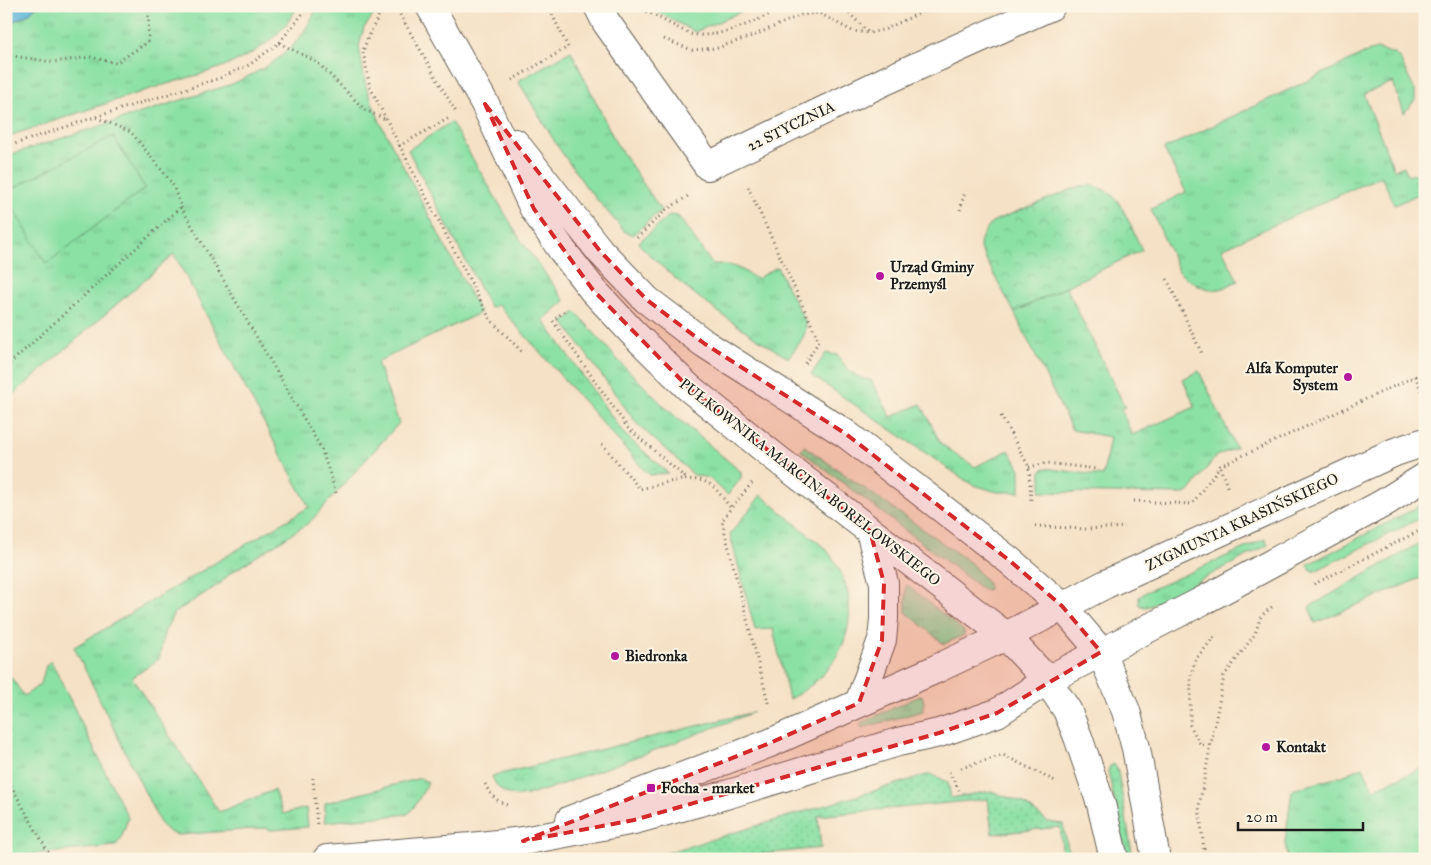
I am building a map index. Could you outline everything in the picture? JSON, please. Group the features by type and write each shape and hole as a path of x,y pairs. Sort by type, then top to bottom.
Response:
{"main road":[{"path":"430,6 485,104 600,251 647,300 705,344 846,434 1010,561 1062,606 1101,652 1126,711 1136,748 1156,859"},
{"name":"22 STYCZNIA","path":"598,6 606,22 708,166 887,80 1051,6"},
{"name":"PUŁKOWNIKA MARCINA BORELOWSKIEGO","path":"485,104 534,209 562,250 593,290 631,331 688,386 776,458 1006,636 1047,680 1067,710 1078,737 1101,804 1114,859"},
{"name":"ZYGMUNTA KRASIŃSKIEGO","path":"526,850 586,813 770,743 1006,636 1062,606 1386,456 1425,442"},
{"path":"327,859 471,847 526,850 729,794 898,742 939,733 997,713 1047,680 1223,590 1382,504 1425,477"},
{"path":"859,703 882,640 884,619 884,583 870,531"}],"path":[{"path":"6,54 53,62 90,57 116,63 148,42 148,6"},
{"path":"6,147 220,78 249,65 279,43 308,6"},
{"path":"400,146 457,114 396,6 379,15 363,51 370,87 400,146 490,319 524,354"},
{"path":"510,81 568,47 548,6"},
{"path":"636,6 697,36 735,29 787,6"},
{"path":"842,6 870,33"},
{"path":"655,36 692,50 717,48 755,35 801,15 820,13 852,31 870,33 886,29 934,6"},
{"path":"279,43 317,62 365,110 387,120"},
{"path":"95,117 131,132 172,182 180,206 321,448 336,493"},
{"path":"747,183 748,190 819,341 804,366"},
{"path":"960,210 965,191"},
{"path":"636,240 666,210 689,195"},
{"path":"6,367 180,206"},
{"path":"1167,279 1202,354"},
{"path":"568,308 553,321 628,428 687,479"},
{"path":"1134,501 1192,504 1220,466 1425,372"},
{"path":"1415,376 1425,400"},
{"path":"1001,416 1029,467 1031,502"},
{"path":"602,444 640,489 687,479 708,483 731,508"},
{"path":"1029,467 1047,463 1097,469"},
{"path":"1220,466 1229,492"},
{"path":"756,478 722,521 771,714"},
{"path":"1034,526 1086,529 1125,527"},
{"path":"1311,586 1425,528"},
{"path":"1205,859 1198,806 1224,676 1255,634 1261,616 1276,604"},
{"path":"1196,660 1191,674 1190,724 1200,744 1209,745"},
{"path":"961,768 1003,756 1021,763 1058,783"},
{"path":"948,772 959,790"},
{"path":"6,776 52,858 45,859"},
{"path":"312,778 318,832"}],"highlighted area":[{"path":"485,104 600,251 647,300 705,344 846,434 1010,561 1062,606 1101,652 997,713 939,733 634,820 523,841 770,743 859,703 882,640 884,583 870,531 688,387 593,290 534,209"}],"green space":[{"path":"36,6 297,6 290,19 275,36 257,50 231,63 6,137 6,25 29,14"},
{"path":"318,6 380,6 364,28 359,46 366,87 380,122 480,313 377,362 399,423 310,522 229,574 221,583 174,613 164,633 159,659 132,678 219,812 274,790 283,814 306,808 308,827 271,830 266,828 178,835 167,830 159,821 74,647 309,507 174,254 6,401 6,156 232,84 265,67 288,50 302,35"},
{"path":"646,6 754,6 695,32"},
{"path":"1377,49 1395,54 1400,59 1415,91 1415,100 1404,113 1393,82 1364,94 1394,170 1404,166 1408,176 1425,170 1425,191 1395,205 1381,176 1222,249 1238,281 1222,288 1209,289 1203,287 1192,282 1179,272 1151,209 1186,192 1164,149"},
{"path":"571,51 616,143 661,210 633,235 625,232 587,188 558,147 518,81"},
{"path":"451,122 520,239 565,301 543,320 624,434 668,473 650,475 645,471 498,305 490,308 408,150"},
{"path":"113,136 145,188 46,264 6,196 6,192"},
{"path":"1091,185 1105,190 1116,199 1142,250 1014,312 980,248 984,233 994,221 1080,186"},
{"path":"670,215 678,216 712,264 736,267 756,279 777,267 806,323 803,337 788,358 748,333 690,291 638,243"},
{"path":"1066,287 1125,407 1121,409 1132,435 1195,407 1183,379 1199,371 1236,448 1216,456 1189,492 1183,494 1041,492 1041,471 1044,468 1103,476 1110,437 1072,430 1014,312"},
{"path":"576,312 617,359 668,410 741,472 741,478 728,495 709,478 694,475 637,424 563,322"},
{"path":"826,353 837,355 847,368 859,378 871,380 891,417 921,404 941,444 975,467 1009,450 1020,469 1020,492 997,492 971,484 811,375"},
{"path":"804,446 971,563 988,584 989,589 981,588 801,451"},
{"path":"761,495 826,549 840,570 847,591 849,613 846,633 839,653 826,671 810,686 789,699 773,629 755,630 730,534"},
{"path":"1425,503 1425,516 1313,572 1307,565"},
{"path":"1265,539 1268,545 1150,606 1139,605 1139,597 1146,592"},
{"path":"1425,540 1425,576 1315,623 1309,607"},
{"path":"907,585 964,631 964,635 944,644 906,612"},
{"path":"51,661 128,818 121,839 115,846 6,857 6,670 24,696 41,684 46,665"},
{"path":"922,695 924,702 923,711 862,728 860,723"},
{"path":"754,712 555,787 522,796 504,792 498,787 492,776"},
{"path":"1114,764 1119,777 1133,859 1127,859 1108,771 1110,766"},
{"path":"1363,767 1373,789 1425,767 1425,859 1287,859 1285,842 1292,790 1342,776"},
{"path":"930,774 948,782 951,798 991,791 1023,803 1048,822 1063,824 1070,859 1063,859 1060,827 992,834 988,799 818,816 821,848 713,859 646,859"},
{"path":"421,778 428,783 408,814 325,822 325,803"}],"water":[{"path":"6,6 36,6 29,14 6,25"}],"place":[{"name":"Urząd Gminy Przemyśl","path":"880,276"},
{"name":"Alfa Komputer System","path":"1348,377"},
{"name":"Biedronka","path":"615,656"},
{"name":"Kontakt","path":"1266,747"},
{"name":"Focha - market","path":"651,788"}]}
